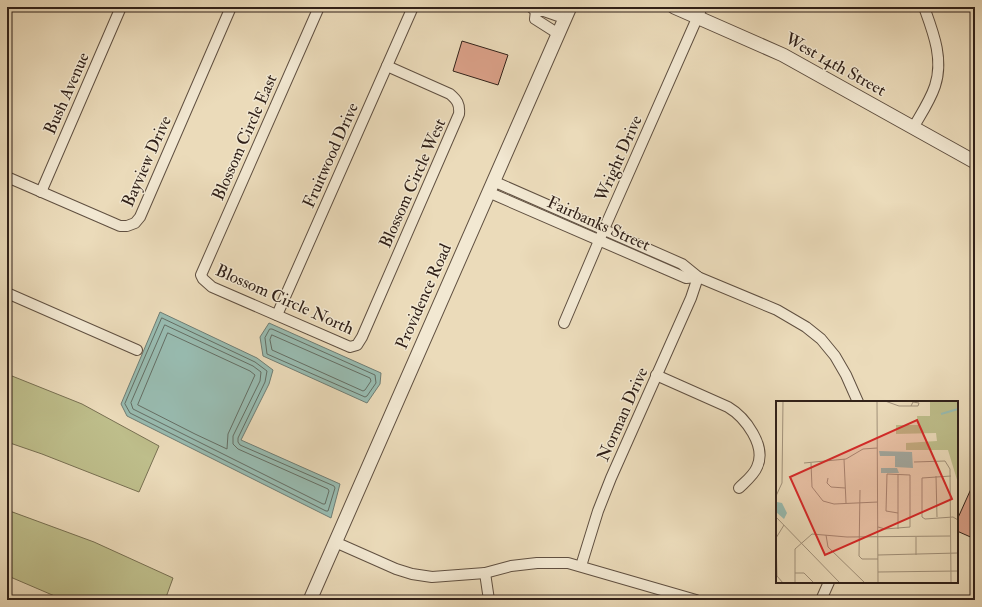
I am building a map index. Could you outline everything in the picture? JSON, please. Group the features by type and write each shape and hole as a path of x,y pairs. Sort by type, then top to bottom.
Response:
{"street":[{"name":"Bush Avenue","path":"41,192 121,7"},
{"name":"Bayview Drive","path":"7,177 120,226 127,226 135,223 140,217 153,188 231,7"},
{"name":"Blossom Circle East","path":"203,279 201,275 319,7"},
{"name":"Fruitwood Drive","path":"277,316 413,7"},
{"name":"West 14th Street","path":"674,7 700,12 783,54 975,162"},
{"path":"913,128 935,85 939,60 924,7"},
{"path":"557,33 535,19 533,9 567,13"},
{"name":"Wright Drive","path":"564,323 700,12"},
{"name":"Providence Road","path":"310,600 567,13"},
{"name":"Blossom Circle West","path":"353,347 357,345 362,337 459,114 460,108 457,100 450,94 387,66"},
{"name":"Fairbanks Street","path":"490,187 507,188 604,229 682,264 698,277 777,310 806,327 821,340 835,356 846,375 858,401"},
{"name":"Fairbanks Street","path":"490,187 599,240 686,278 698,277"},
{"name":"Norman Drive","path":"581,566 598,511 656,375 691,298 698,277"},
{"name":"Blossom Circle North","path":"203,279 212,287 277,316 353,347"},
{"path":"7,293 137,350"},
{"path":"656,375 728,407 736,412 748,424 755,438 759,451 759,462 757,469 739,488"},
{"path":"335,542 383,564 412,574 432,577 485,573 511,566 537,562 568,563 696,600"},
{"path":"485,573 489,600"},
{"path":"821,600 829,583"}],"green space":[{"path":"7,374 82,404 159,446 139,492 7,442"},
{"path":"7,510 94,542 173,578 165,600 64,600 8,576 7,578"}],"water":[{"path":"160,312 257,358 273,370 269,384 241,440 340,484 331,518 127,416 121,404"},
{"path":"269,323 381,373 380,384 367,403 263,356 260,337"}],"building":[{"path":"462,41 508,55 498,85 453,71"},
{"path":"975,480 975,539 958,531 958,518"}]}
